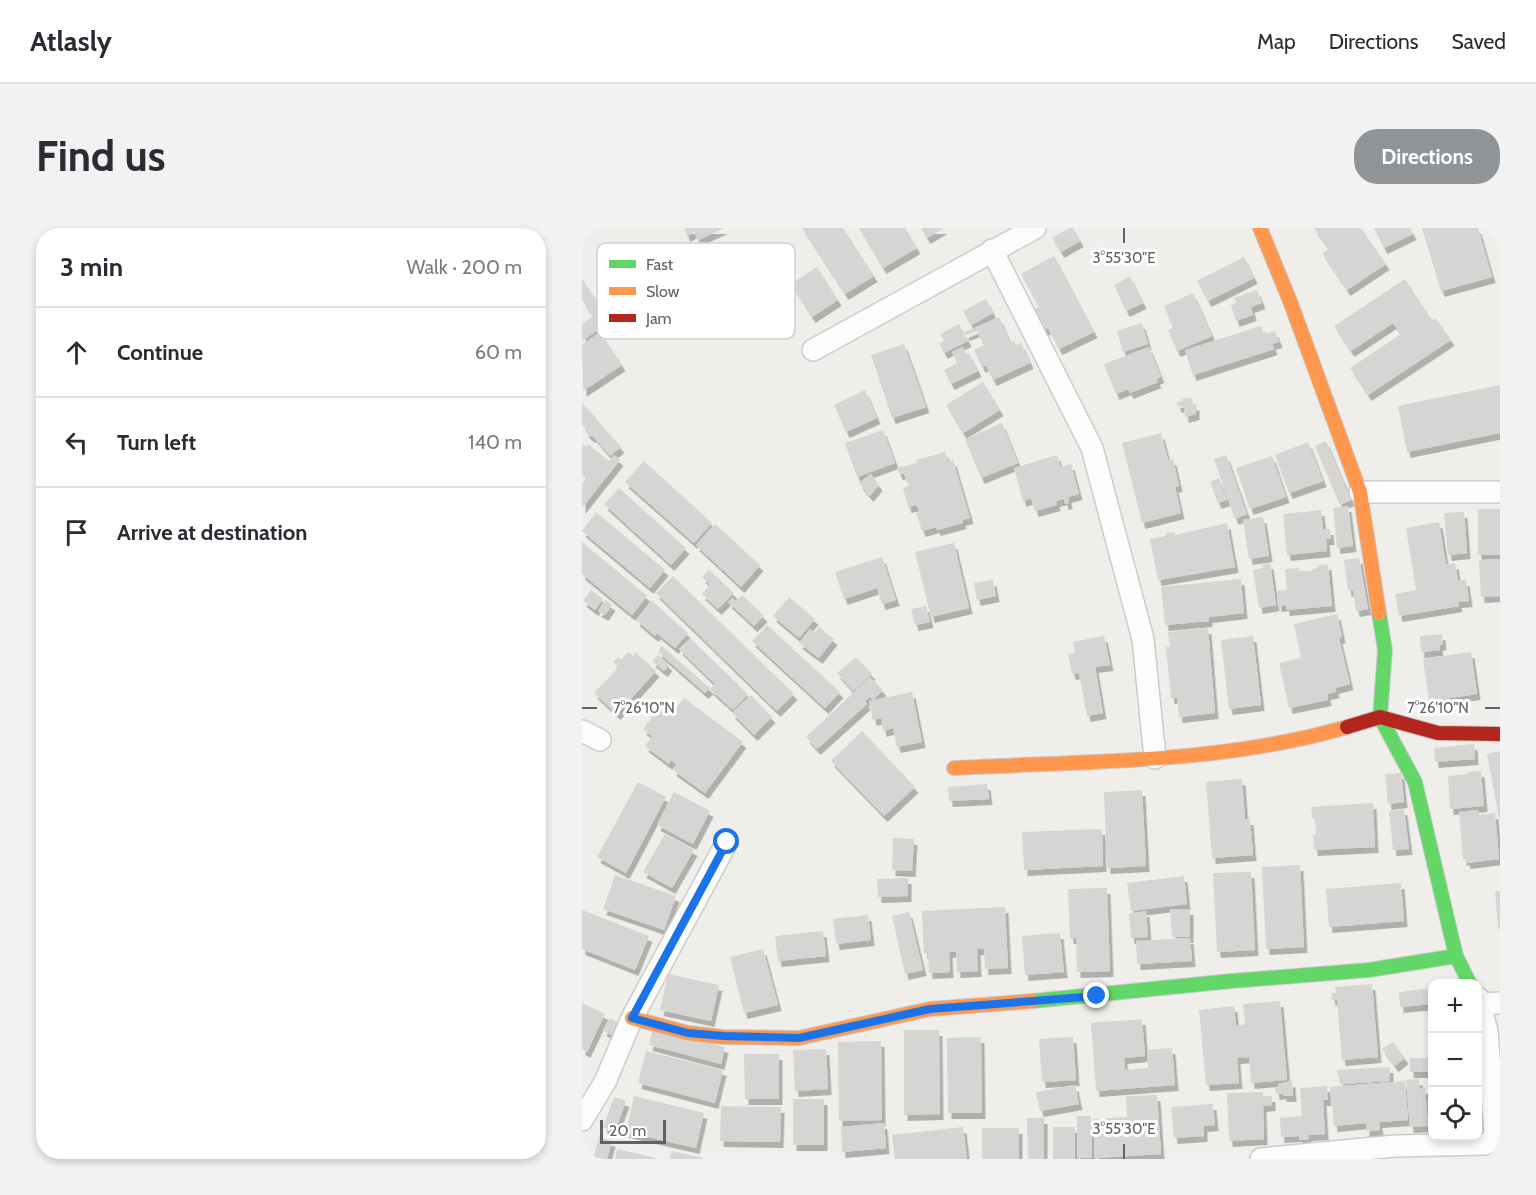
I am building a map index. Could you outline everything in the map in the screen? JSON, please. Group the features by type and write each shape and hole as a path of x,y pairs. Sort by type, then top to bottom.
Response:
{"street":[{"path":"813,350 1035,228"},
{"path":"1260,228 1290,301 1360,492 1385,650 1380,717 1415,782 1456,956 1468,979"},
{"path":"992,250 1092,448 1143,639 1155,758"},
{"path":"1360,492 1500,492"},
{"path":"954,768 1155,758 1241,751 1312,737 1380,717 1437,733 1500,734"},
{"path":"582,1118 605,1082 632,1018 727,842"},
{"path":"632,1018 688,1033 799,1038 930,1009 1097,996 1232,981 1369,970 1456,956"},
{"path":"1261,1159 1395,1146 1486,1143 1492,1140 1496,1134 1486,1002"}],"building":[{"path":"684,228 724,228 698,240 694,232 687,236"},
{"path":"802,228 843,228 874,276 845,294"},
{"path":"859,228 905,228 917,248 883,268"},
{"path":"921,228 944,228 927,238"},
{"path":"1073,228 1080,241 1061,252 1052,238"},
{"path":"1314,228 1361,228 1386,264 1347,290 1322,253 1329,249"},
{"path":"1374,228 1410,228 1413,234 1384,248"},
{"path":"1422,228 1478,228 1492,277 1441,291"},
{"path":"1054,256 1094,332 1059,349 1048,328 1043,331 1033,310 1039,307 1021,274"},
{"path":"1244,257 1254,278 1208,301 1197,281"},
{"path":"817,267 838,300 812,317 795,290 795,281"},
{"path":"1130,276 1143,303 1126,311 1114,285"},
{"path":"582,279 597,301 597,331 582,341 582,324 593,316 582,300"},
{"path":"1405,279 1432,320 1436,318 1451,340 1368,395 1350,368 1401,334 1393,323 1351,351 1334,326"},
{"path":"1257,290 1262,303 1251,307 1253,315 1236,321 1231,305 1236,303 1234,298"},
{"path":"1193,293 1212,336 1177,351 1168,330 1173,328 1164,306"},
{"path":"986,299 993,313 971,325 963,311"},
{"path":"999,317 1010,342 1014,341 1016,345 1021,343 1030,363 993,380 986,365 982,367 974,350 984,345 977,331 966,335 965,332"},
{"path":"1142,323 1148,344 1123,352 1117,331"},
{"path":"959,324 968,341 944,353 939,343 944,341 940,334"},
{"path":"1261,326 1264,334 1275,331 1279,342 1272,344 1274,349 1193,375 1185,350"},
{"path":"597,334 597,339 605,339 622,365 583,391 582,345"},
{"path":"904,344 926,407 892,418 871,355"},
{"path":"963,347 966,354 969,353 978,371 951,384 944,370 957,363 952,352"},
{"path":"1149,347 1161,377 1156,379 1158,382 1130,393 1128,389 1116,394 1104,364"},
{"path":"983,382 1000,410 963,433 946,405"},
{"path":"1500,385 1500,433 1407,452 1398,406"},
{"path":"865,390 877,418 846,432 834,405"},
{"path":"1192,398 1193,405 1196,404 1196,414 1185,417 1184,406 1178,407 1177,402"},
{"path":"582,403 597,419 589,426 597,420 621,447 610,456 593,436 591,437 585,431 582,425"},
{"path":"1002,423 1018,463 981,478 965,439"},
{"path":"883,430 895,463 857,477 845,443"},
{"path":"1161,433 1168,460 1173,459 1179,486 1175,487 1181,513 1142,523 1122,443"},
{"path":"1326,441 1351,500 1340,505 1315,446"},
{"path":"1308,442 1323,481 1289,493 1275,455"},
{"path":"582,444 586,447 588,444 609,461 614,455 620,460 582,508 582,484 586,478 582,475"},
{"path":"945,452 948,462 953,460 970,518 962,520 963,523 937,530 936,527 922,531 916,513 919,512 917,505 908,507 903,488 910,486 909,482 907,483 904,473 899,474 897,468"},
{"path":"1057,455 1060,467 1071,464 1079,494 1068,497 1069,503 1065,504 1064,499 1056,501 1057,505 1035,511 1031,498 1023,501 1014,468"},
{"path":"1226,455 1247,514 1235,519 1214,459"},
{"path":"1272,456 1286,497 1250,509 1236,468"},
{"path":"644,461 712,523 694,543 625,482"},
{"path":"871,474 879,485 870,496 859,483"},
{"path":"1219,478 1227,500 1218,503 1210,482"},
{"path":"619,488 686,548 671,565 604,504"},
{"path":"1348,506 1353,546 1337,548 1333,508"},
{"path":"1478,509 1500,509 1500,555 1478,555"},
{"path":"1321,510 1323,529 1330,529 1331,539 1326,539 1327,551 1287,555 1283,514"},
{"path":"596,512 665,570 650,588 582,531"},
{"path":"1464,512 1467,553 1448,555 1444,513"},
{"path":"1263,517 1269,556 1249,559 1243,520"},
{"path":"1439,522 1446,565 1455,563 1458,581 1466,580 1469,601 1458,602 1459,606 1399,616 1395,594 1416,590 1406,528"},
{"path":"1227,523 1235,567 1158,580 1150,539 1166,536 1166,533 1175,532 1175,535"},
{"path":"715,524 760,565 741,587 696,545"},
{"path":"582,542 647,596 632,615 582,574"},
{"path":"954,543 969,608 931,617 915,552"},
{"path":"882,557 896,600 882,604 877,588 844,599 835,572"},
{"path":"1359,558 1368,609 1356,611 1353,590 1348,591 1344,560"},
{"path":"1500,559 1500,596 1481,597 1479,560"},
{"path":"1270,563 1276,605 1259,608 1253,570 1263,568 1262,565"},
{"path":"1328,564 1332,606 1286,610 1286,605 1278,606 1277,591 1287,590 1285,569 1299,568 1299,571 1312,571 1318,568 1318,565"},
{"path":"709,570 734,593 718,609 702,594 710,585 702,577"},
{"path":"673,576 794,694 777,711 656,593"},
{"path":"1241,579 1244,613 1209,617 1209,621 1165,625 1161,587"},
{"path":"993,580 996,596 977,600 974,583"},
{"path":"591,590 603,599 595,610 583,601"},
{"path":"742,595 764,616 754,626 728,602 732,598 736,601"},
{"path":"789,597 815,619 799,638 773,616"},
{"path":"605,600 612,605 605,615 598,611"},
{"path":"652,601 688,633 675,648 657,633 655,636 636,620"},
{"path":"926,606 930,622 915,625 911,609"},
{"path":"1337,614 1342,637 1339,638 1350,684 1335,688 1336,692 1327,694 1328,700 1289,708 1279,663 1301,658 1294,624"},
{"path":"767,625 840,692 825,708 752,641"},
{"path":"819,627 834,639 819,658 799,643 810,629 814,633"},
{"path":"1208,628 1215,713 1179,717 1177,698 1171,698 1166,647 1170,647 1168,632"},
{"path":"1442,634 1443,644 1439,645 1440,650 1421,652 1420,636"},
{"path":"1104,636 1110,665 1095,667 1103,713 1087,716 1079,673 1072,674 1068,654 1075,653 1073,642"},
{"path":"1253,636 1261,705 1229,709 1221,640"},
{"path":"690,638 748,694 733,710 710,689 715,684 679,649"},
{"path":"662,646 710,688 705,693 658,652"},
{"path":"628,652 633,656 635,652 656,671 617,714 594,693 619,667 613,662 618,657 621,660"},
{"path":"1471,652 1477,694 1429,701 1423,659"},
{"path":"658,655 669,665 664,671 652,661"},
{"path":"856,657 872,674 853,691 837,673"},
{"path":"870,677 883,690 873,700 870,697 865,701 867,704 817,749 806,737"},
{"path":"912,692 922,742 897,747 893,728 883,731 881,718 873,720 869,701"},
{"path":"751,695 772,717 754,735 732,713"},
{"path":"684,698 743,742 705,793 673,770 677,765 671,760 669,764 645,746 652,736 643,729 659,708 667,714"},
{"path":"862,731 915,787 884,816 831,761"},
{"path":"1474,744 1475,759 1435,762 1434,748"},
{"path":"1500,751 1500,818 1499,818 1487,754"},
{"path":"1481,771 1484,806 1450,809 1448,776"},
{"path":"1401,773 1404,802 1388,804 1385,774"},
{"path":"1242,779 1245,819 1250,819 1253,855 1212,858 1206,782"},
{"path":"638,782 666,797 626,873 597,857"},
{"path":"987,784 989,799 949,801 948,787"},
{"path":"1142,790 1146,866 1107,868 1104,792"},
{"path":"674,792 710,811 693,844 657,825"},
{"path":"1373,803 1375,847 1314,850 1315,818 1312,818 1311,807"},
{"path":"1404,809 1409,849 1393,850 1389,811"},
{"path":"1478,810 1479,815 1495,813 1499,859 1467,863 1466,859 1463,860 1459,812"},
{"path":"1102,829 1103,866 1024,870 1022,832"},
{"path":"665,834 694,850 672,888 643,872"},
{"path":"893,838 914,839 912,871 892,870"},
{"path":"1300,865 1304,947 1266,949 1262,867"},
{"path":"1251,872 1255,950 1217,952 1213,873"},
{"path":"615,875 676,896 664,930 603,909"},
{"path":"1184,876 1187,904 1131,911 1127,883"},
{"path":"908,878 908,896 878,897 877,879"},
{"path":"1401,883 1404,921 1329,927 1326,889"},
{"path":"1107,888 1110,971 1077,972 1076,938 1070,938 1068,889"},
{"path":"1495,891 1500,891 1500,929 1498,929"},
{"path":"1005,907 1008,968 985,969 984,949 977,949 978,971 957,972 956,951 949,952 950,972 929,973 928,953 924,953 922,911"},
{"path":"1170,909 1190,909 1190,937 1172,937"},
{"path":"582,910 649,936 635,970 582,949"},
{"path":"1146,911 1148,937 1131,938 1129,914"},
{"path":"909,912 923,970 905,974 892,916"},
{"path":"868,915 871,940 836,944 833,919"},
{"path":"823,931 826,956 778,961 775,936"},
{"path":"1060,933 1064,972 1025,975 1022,936"},
{"path":"1190,938 1192,961 1137,964 1136,941"},
{"path":"763,949 778,1005 744,1013 730,957"},
{"path":"668,974 719,985 711,1021 660,1010"},
{"path":"1372,984 1378,1057 1342,1060 1337,999 1332,1000 1331,993 1336,993 1335,987"},
{"path":"1428,988 1428,1004 1400,1007 1399,992"},
{"path":"1280,1001 1287,1080 1251,1083 1249,1057 1237,1058 1239,1083 1206,1085 1199,1010 1234,1006 1236,1026 1245,1024 1243,1004"},
{"path":"582,1003 605,1014 587,1052 582,1049"},
{"path":"610,1018 625,1026 618,1039 603,1030"},
{"path":"1142,1019 1145,1056 1124,1058 1125,1070 1148,1068 1147,1050 1172,1048 1175,1085 1096,1091 1091,1023"},
{"path":"653,1029 725,1047 721,1064 649,1045"},
{"path":"904,1030 939,1030 940,1114 904,1115"},
{"path":"981,1037 982,1113 948,1113 947,1038"},
{"path":"1073,1037 1076,1080 1042,1082 1039,1039"},
{"path":"881,1041 882,1120 839,1121 838,1042"},
{"path":"1393,1042 1405,1058 1395,1066 1382,1049"},
{"path":"826,1049 828,1089 795,1091 793,1050"},
{"path":"646,1051 723,1070 715,1103 638,1083"},
{"path":"744,1054 779,1054 779,1099 745,1099"},
{"path":"1410,1058 1428,1058 1428,1072 1410,1072"},
{"path":"1390,1067 1390,1081 1340,1084 1337,1070"},
{"path":"1486,1075 1489,1115 1482,1116 1482,1087 1482,1076"},
{"path":"1419,1079 1420,1089 1425,1088 1428,1126 1410,1127 1406,1080"},
{"path":"1292,1081 1293,1096 1283,1096 1283,1093 1276,1094 1275,1088 1278,1088 1278,1084"},
{"path":"1405,1081 1408,1120 1379,1122 1380,1130 1366,1131 1366,1123 1334,1126 1330,1087"},
{"path":"1075,1085 1079,1104 1040,1111 1036,1092"},
{"path":"1327,1086 1328,1100 1323,1100 1325,1134 1308,1135 1309,1139 1299,1140 1299,1136 1281,1137 1280,1118 1302,1116 1300,1088"},
{"path":"1263,1092 1263,1096 1272,1096 1272,1105 1263,1106 1264,1139 1229,1141 1227,1093"},
{"path":"1157,1095 1161,1154 1095,1158 1093,1119 1127,1117 1126,1096"},
{"path":"634,1096 704,1113 696,1148 626,1132"},
{"path":"614,1097 626,1101 615,1131 603,1127"},
{"path":"793,1099 824,1099 824,1145 793,1145"},
{"path":"1213,1104 1215,1125 1204,1126 1204,1136 1174,1138 1171,1107"},
{"path":"721,1106 781,1107 780,1142 720,1141"},
{"path":"1077,1116 1091,1116 1092,1158 1077,1158"},
{"path":"1027,1118 1044,1118 1044,1159 1028,1159"},
{"path":"884,1123 886,1148 842,1152 841,1127"},
{"path":"963,1127 967,1159 895,1159 892,1135"},
{"path":"1053,1127 1075,1127 1075,1159 1053,1159"},
{"path":"982,1128 1019,1128 1019,1159 982,1159"},
{"path":"599,1137 612,1141 607,1159 593,1159"},
{"path":"617,1149 656,1158 656,1159 615,1159"},
{"path":"672,1151 703,1158 670,1159"}],"traffic: fast":[{"path":"1379,613 1385,650 1380,717 1415,782 1456,956 1468,979"},
{"path":"1033,1001 1369,970 1456,956"}],"traffic: slow":[{"path":"1260,228 1290,301 1360,492 1379,613"},
{"path":"954,768 1102,762 1201,754 1299,739 1347,727"},
{"path":"632,1018 688,1033 723,1037 799,1038 930,1009 1033,1001"}],"traffic: jam":[{"path":"1347,727 1380,717 1438,733 1500,734"}],"route":[{"path":"727,842 632,1018 688,1033 799,1038 930,1009 1097,996"}]}
